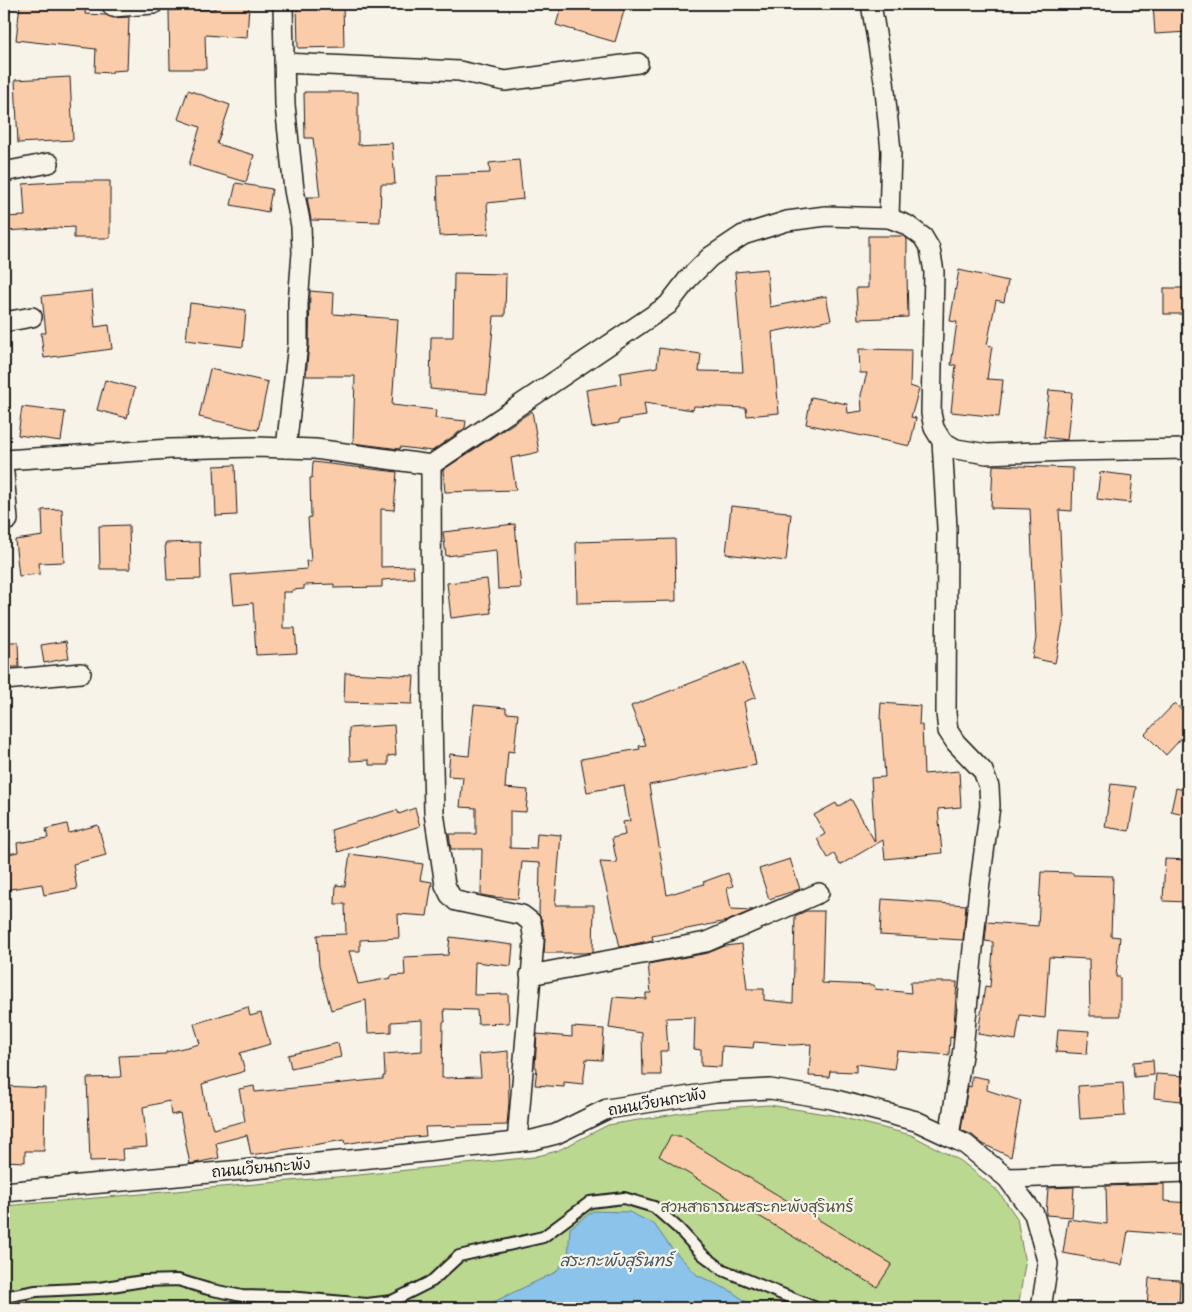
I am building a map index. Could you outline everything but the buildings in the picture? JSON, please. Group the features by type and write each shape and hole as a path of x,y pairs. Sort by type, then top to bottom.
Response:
{"street":[{"path":"113,7 153,4"},
{"path":"283,4 288,137 294,190 301,226 302,253 298,303 298,344 286,448"},
{"path":"871,4 884,81 891,151 888,218"},
{"path":"284,63 459,71 505,81 638,63"},
{"path":"4,172 49,163"},
{"path":"4,460 170,449 256,447 315,449 431,466 668,305 688,279 710,257 742,235 787,221 826,216 888,218 907,225 923,237 930,249 934,272 931,412 934,428 942,442 947,528 946,713 948,731 956,743 983,771 989,787 990,806 978,898 963,1049 949,1136"},
{"path":"4,322 32,317"},
{"path":"942,442 956,449 987,454 1188,449"},
{"path":"431,466 434,813 445,885 450,895 456,901 522,915 531,922 534,940 517,1142"},
{"path":"4,473 8,520"},
{"path":"4,680 81,673"},
{"path":"530,975 706,942 819,893"},
{"name":"ถนนเวียนกะพัง","path":"4,1192 351,1160 533,1140 556,1134 607,1109 716,1092 770,1089 832,1098 906,1118 965,1144 1007,1178 1034,1214 1048,1264 1041,1308"},
{"path":"1007,1178 1188,1172"}],"lane":[{"path":"4,1297 36,1290 99,1288 143,1281 178,1280 242,1296 288,1297 367,1304 392,1301 432,1281 459,1256 544,1236 590,1202 624,1198 654,1207 702,1254 723,1270 816,1308"}],"green space":[{"name":"สวนสาธารณะสระกะพังสุรินทร์","path":"769,1105 832,1115 911,1135 961,1161 998,1191 1017,1218 1025,1264 1018,1308 4,1308 4,1206 359,1175 534,1157 557,1151 608,1125 705,1109"}],"water":[{"name":"สระกะพังสุรินทร์","path":"593,1211 629,1212 654,1224 669,1245 697,1275 731,1291 755,1308 481,1308 556,1272 568,1256 570,1228"}]}
